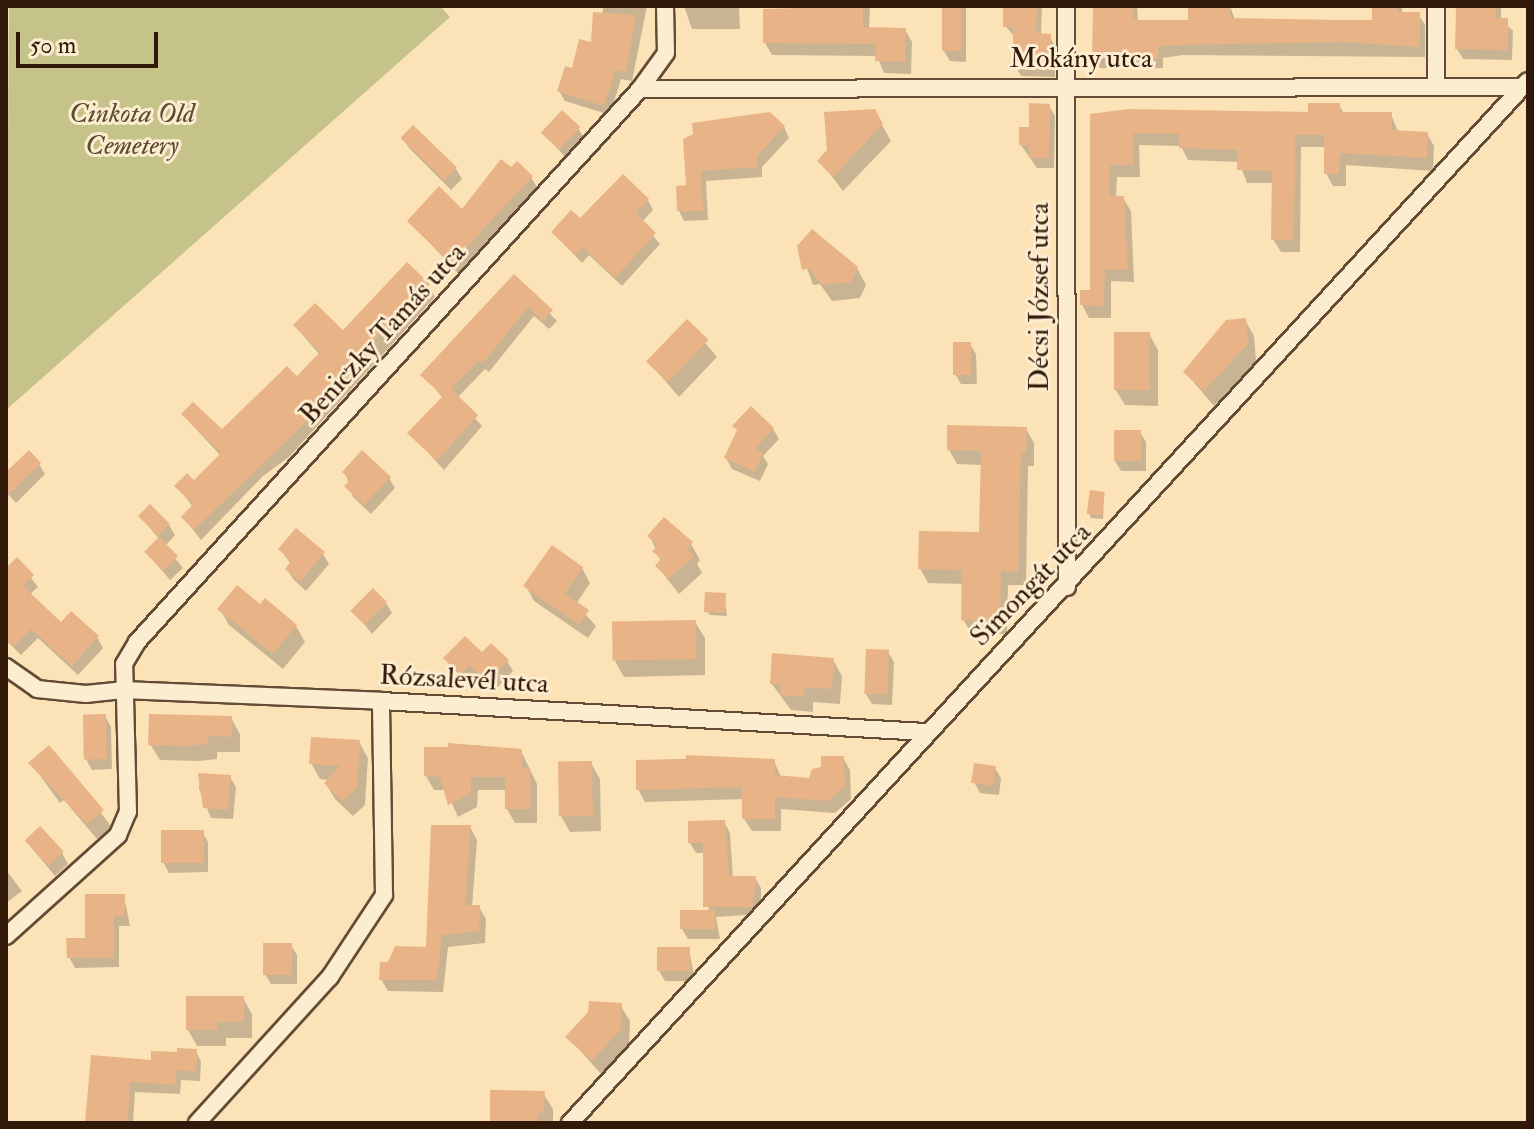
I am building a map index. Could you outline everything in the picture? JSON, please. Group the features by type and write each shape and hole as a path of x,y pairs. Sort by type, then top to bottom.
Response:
{"street":[{"name":"Beniczky Tamás utca","path":"6,936 118,835 128,812 128,716 123,690 124,664 137,642 640,89 666,53 665,6"},
{"name":"Décsi József utca","path":"1066,6 1067,587"},
{"path":"1436,6 1436,85"},
{"name":"Mokány utca","path":"640,89 1525,84"},
{"name":"Simongát utca","path":"570,1123 925,732 1067,587 1525,84"},
{"name":"Rózsalevél utca","path":"6,667 37,689 86,694 123,690 381,701 925,732"},
{"path":"197,1123 330,977 384,895 381,701"}],"green space":[{"name":"Cinkota Old Cemetery","path":"9,6 440,6 450,17 6,410"}],"building":[{"path":"863,6 863,27 906,28 905,62 875,61 876,44 763,43 763,9"},
{"path":"942,6 961,6 961,51 942,51"},
{"path":"1003,6 1037,6 1036,33 1051,34 1050,67 1013,67 1013,27 1003,27"},
{"path":"1093,6 1133,6 1133,20 1188,20 1188,6 1230,6 1230,18 1372,20 1372,6 1398,6 1398,12 1420,12 1420,47 1343,42 1176,45 1158,47 1158,58 1092,58"},
{"path":"1456,6 1496,6 1496,18 1508,18 1508,50 1455,49"},
{"path":"593,12 636,15 626,72 616,70 604,106 557,91 565,66 572,68 579,39 591,42"},
{"path":"1029,103 1050,104 1049,158 1029,158 1029,146 1019,145 1019,127 1029,127"},
{"path":"1308,103 1340,103 1340,112 1392,112 1392,130 1428,132 1427,158 1340,153 1339,174 1324,174 1324,135 1295,135 1294,240 1271,240 1272,171 1237,170 1237,150 1179,148 1179,134 1133,133 1133,165 1110,165 1110,196 1124,196 1128,270 1105,269 1104,306 1080,305 1080,290 1090,290 1090,114 1128,109 1308,112"},
{"path":"875,109 883,124 833,177 817,161 827,150 824,112"},
{"path":"562,110 580,127 559,150 541,133"},
{"path":"770,112 785,126 757,156 758,167 701,171 703,211 677,211 676,186 686,185 683,139 693,134 692,123"},
{"path":"413,125 457,167 444,180 400,138"},
{"path":"501,159 511,167 517,161 533,176 451,264 407,221 439,186 462,209"},
{"path":"623,174 649,199 636,213 656,233 615,278 583,247 575,255 551,232 571,210 580,218"},
{"path":"812,229 858,267 852,282 821,285 809,268 802,270 797,246"},
{"path":"407,262 430,284 364,351 369,355 301,427 194,530 181,517 193,504 174,486 187,473 194,480 221,453 181,414 193,402 222,429 287,366 297,376 320,352 293,325 315,303 343,330"},
{"path":"514,274 553,310 543,321 528,307 483,363 479,360 451,389 478,415 437,461 407,433 443,396 420,375"},
{"path":"1246,318 1248,344 1204,391 1183,372 1226,320"},
{"path":"687,319 709,340 668,382 646,361"},
{"path":"1114,332 1150,332 1150,390 1114,390"},
{"path":"953,342 971,342 971,375 953,375"},
{"path":"751,406 774,428 755,449 763,452 755,472 724,458 737,430 732,426"},
{"path":"947,425 1027,427 1026,453 1021,452 1018,572 1001,571 1000,621 961,620 962,570 918,569 919,531 979,532 981,451 947,450"},
{"path":"1114,430 1141,430 1141,461 1114,461"},
{"path":"29,450 41,463 6,497 6,472"},
{"path":"362,450 391,477 364,505 344,486 350,480 342,472"},
{"path":"1090,490 1105,492 1102,516 1087,514"},
{"path":"150,504 170,524 158,536 138,516"},
{"path":"664,517 693,542 687,549 694,556 669,579 655,566 661,559 652,551 658,545 647,536"},
{"path":"296,528 325,552 300,582 285,569 291,561 278,549"},
{"path":"159,537 178,556 163,571 144,552"},
{"path":"552,545 583,567 565,594 589,610 579,625 523,586"},
{"path":"17,557 34,575 23,586 61,622 71,611 99,636 72,666 31,629 14,646 6,639 6,568"},
{"path":"237,585 260,604 265,598 297,625 273,654 217,609"},
{"path":"373,588 387,602 365,625 350,611"},
{"path":"705,592 726,593 725,613 704,612"},
{"path":"696,620 697,659 613,660 612,621"},
{"path":"465,636 482,652 491,643 509,660 487,682 469,665 461,675 443,658"},
{"path":"866,649 889,650 887,695 864,694"},
{"path":"772,653 834,658 832,689 805,687 804,697 780,695 781,685 770,684"},
{"path":"83,714 106,714 107,759 84,759"},
{"path":"149,714 232,716 232,737 208,736 209,743 189,746 148,745"},
{"path":"311,737 360,740 357,788 342,801 324,783 340,766 309,764"},
{"path":"448,743 522,749 522,769 530,768 530,809 505,809 505,777 471,777 471,793 448,805 440,777 424,776 424,747 448,747"},
{"path":"49,745 104,810 87,824 28,763"},
{"path":"686,755 775,759 775,775 809,778 812,769 821,767 821,756 844,756 845,786 828,801 775,797 775,819 742,819 742,787 636,790 636,760 686,759"},
{"path":"592,761 593,816 559,817 558,762"},
{"path":"974,763 996,766 993,786 971,783"},
{"path":"198,773 231,775 228,810 203,808"},
{"path":"725,820 729,876 756,876 753,907 703,907 703,843 688,843 688,821"},
{"path":"431,825 471,825 465,905 480,905 479,931 442,935 437,980 379,980 380,962 388,962 395,946 426,947"},
{"path":"40,826 64,852 49,866 25,840"},
{"path":"161,830 204,830 204,863 161,863"},
{"path":"85,894 125,894 125,916 114,916 114,958 67,958 66,938 85,938"},
{"path":"680,910 715,910 715,929 680,929"},
{"path":"263,943 292,943 292,975 263,975"},
{"path":"657,947 690,947 690,971 657,971"},
{"path":"186,996 244,996 244,1022 218,1022 218,1030 186,1030"},
{"path":"589,1001 622,1003 621,1029 592,1061 565,1037 588,1012"},
{"path":"177,1048 197,1049 196,1072 176,1070 175,1085 130,1082 128,1123 85,1123 91,1055 151,1060 151,1051 177,1052"},
{"path":"490,1090 545,1091 544,1113 538,1113 538,1123 490,1123"}]}
